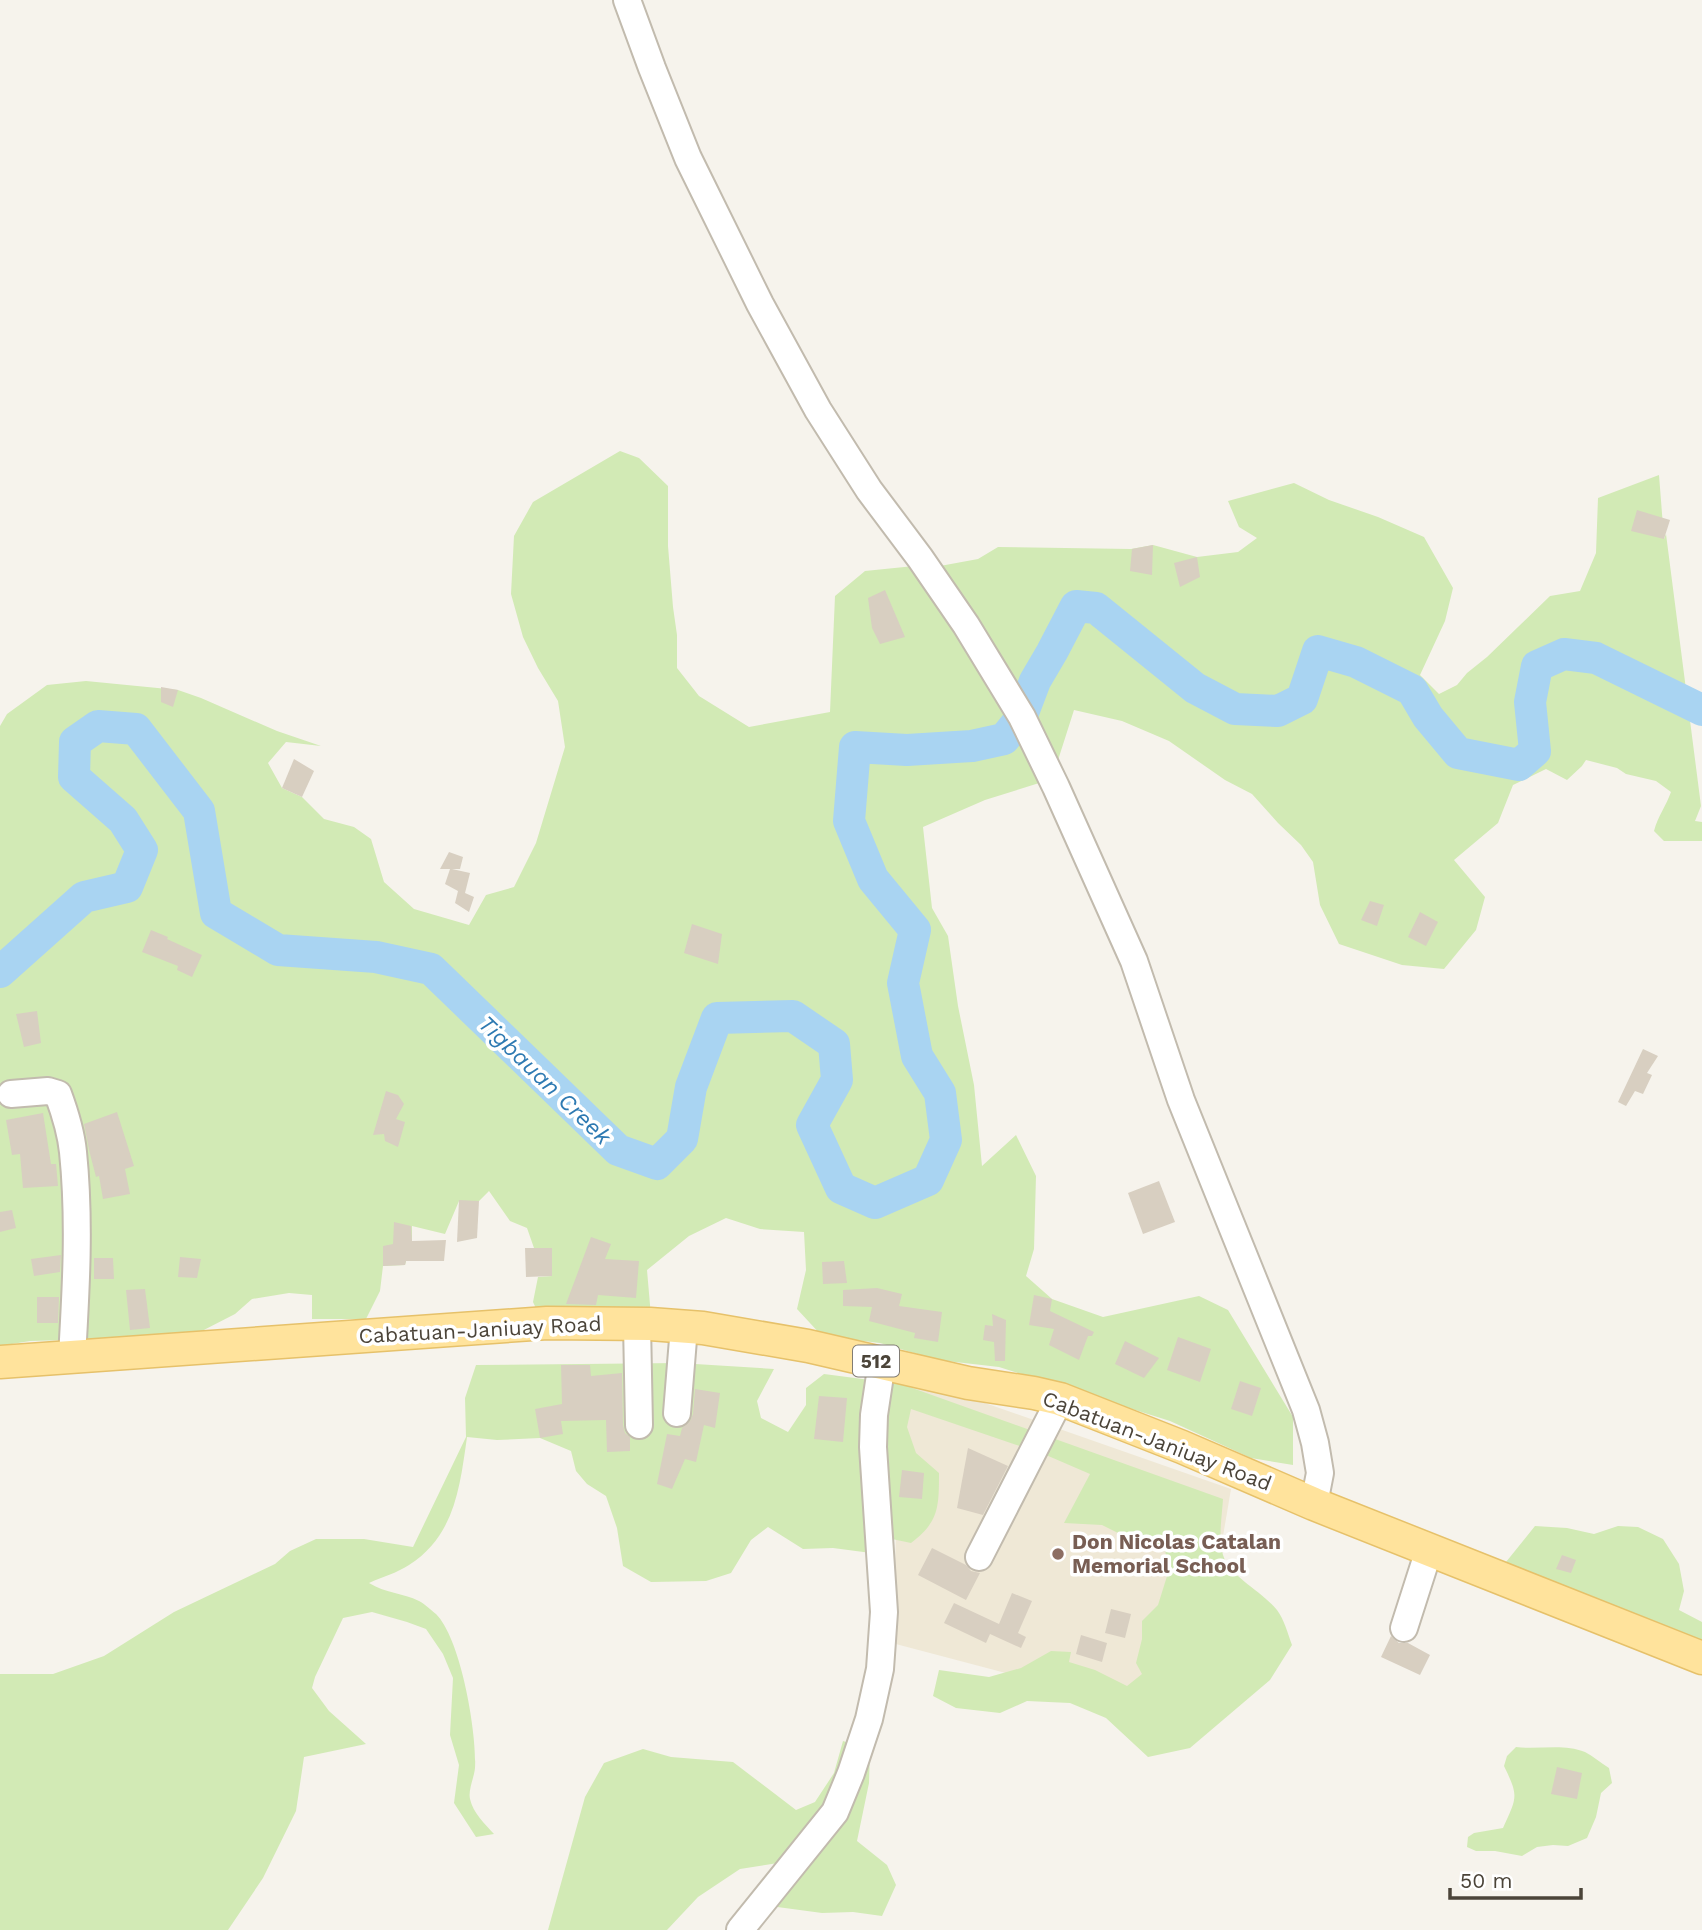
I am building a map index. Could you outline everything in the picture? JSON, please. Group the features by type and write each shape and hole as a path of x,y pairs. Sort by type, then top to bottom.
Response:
{"main road":[{"name":"Cabatuan-Janiuay Road","path":"0,1362 547,1323 684,1326 808,1346 968,1383 1060,1399 1182,1447 1314,1504 1702,1658"}],"street":[{"path":"627,0 688,159 811,399 869,490 966,625 1022,717 1056,787 1134,961 1181,1100 1306,1410 1320,1473 1314,1504"},
{"path":"11,1094 48,1091 58,1094 65,1114 73,1150 77,1231 72,1357"},
{"path":"637,1324 639,1426"},
{"path":"677,1413 684,1326"},
{"path":"740,1930 835,1812 869,1719 880,1669 884,1612 873,1447 874,1415 882,1362"},
{"path":"979,1557 1060,1399"},
{"path":"1404,1628 1429,1550"}],"shaded area":[{"name":"Don Nicolas Catalan Memorial School","path":"902,1374 1231,1489 1209,1619 1124,1704 892,1643"}],"green space":[{"path":"620,451 639,458 668,486 668,546 677,635 677,668 699,696 749,727 830,712 835,596 865,571 940,566 978,559 998,547 1131,549 1153,545 1197,557 1238,552 1257,538 1239,527 1228,501 1294,483 1329,500 1424,537 1453,588 1445,621 1420,675 1439,694 1457,685 1550,596 1580,591 1596,553 1598,498 1659,475 1664,539 1666,534 1701,806 1695,821 1702,822 1702,841 1664,841 1654,831 1671,792 1656,781 1626,774 1617,768 1586,760 1567,780 1546,769 1513,785 1498,823 1454,860 1485,897 1476,930 1444,969 1402,965 1339,944 1320,905 1313,862 1301,845 1252,794 1225,780 1169,741 1122,721 1074,710 1052,779 985,800 923,827 932,908 948,936 958,1006 974,1085 982,1166 1016,1135 1036,1176 1034,1249 1026,1276 1052,1299 1103,1317 1199,1296 1228,1310 1293,1417 1293,1465 1251,1458 1170,1421 999,1367 938,1360 880,1343 822,1336 797,1309 806,1270 804,1232 760,1229 726,1218 689,1236 647,1270 652,1328 541,1319 533,1302 538,1277 552,1276 552,1248 534,1248 527,1228 510,1221 489,1191 479,1201 459,1201 445,1234 412,1226 412,1248 405,1265 383,1266 380,1291 366,1319 312,1319 312,1295 289,1293 252,1299 235,1314 198,1333 142,1338 30,1341 0,1346 0,726 7,714 47,685 86,681 178,690 321,746 286,742 268,763 282,788 302,797 324,819 354,827 371,839 384,882 414,909 469,925 486,895 514,887 536,843 565,747 558,701 523,637 511,594 514,536 533,502"},
{"path":"679,1363 774,1369 757,1401 761,1418 788,1432 806,1405 806,1388 824,1374 901,1384 1223,1499 1223,1555 1232,1570 1277,1610 1292,1645 1270,1680 1190,1748 1148,1757 1106,1718 1070,1703 1027,1701 1000,1713 956,1708 933,1696 939,1670 989,1677 1021,1668 1051,1651 1071,1652 1069,1662 1095,1670 1127,1686 1142,1674 1136,1663 1142,1639 1142,1621 1158,1605 1168,1573 1165,1548 1120,1534 1102,1525 1064,1523 1090,1474 1046,1455 911,1409 907,1427 916,1453 939,1473 939,1495 932,1521 911,1543 892,1539 871,1553 833,1548 803,1549 768,1527 751,1540 731,1573 706,1581 651,1582 623,1566 617,1528 606,1496 587,1484 576,1471 571,1451 540,1438 497,1440 467,1437 453,1508 436,1540 409,1565 369,1583 421,1602 436,1614 445,1626 460,1664 470,1710 475,1768 470,1799 477,1814 494,1834 476,1837 454,1803 459,1765 450,1735 453,1678 443,1654 426,1629 372,1612 343,1618 312,1688 329,1711 366,1744 304,1757 296,1811 263,1878 228,1930 0,1930 0,1674 53,1674 104,1656 174,1612 275,1564 290,1551 316,1539 364,1539 413,1547 466,1437 465,1398 476,1365"},
{"path":"1535,1526 1567,1528 1594,1534 1618,1526 1638,1527 1663,1539 1679,1564 1684,1591 1679,1610 1702,1622 1702,1642 1533,1579 1506,1562"},
{"path":"843,1741 870,1750 869,1783 857,1841 887,1865 896,1885 882,1916 853,1912 822,1913 770,1906 778,1863 740,1869 698,1897 667,1930 548,1930 585,1797 604,1763 643,1749 671,1757 733,1762 796,1810 815,1802 834,1773"},
{"path":"1516,1747 1577,1749 1609,1768 1612,1783 1601,1793 1596,1817 1587,1838 1568,1846 1537,1847 1522,1856 1476,1851 1467,1847 1468,1837 1474,1833 1503,1828 1514,1797 1504,1766 1507,1756"}],"building":[{"path":"1637,510 1670,520 1664,539 1631,531"},
{"path":"1153,545 1152,575 1130,571 1132,549"},
{"path":"1197,557 1200,577 1180,587 1174,563"},
{"path":"885,590 905,637 880,644 872,628 868,598"},
{"path":"161,687 178,690 173,707 161,702"},
{"path":"294,759 314,771 302,797 282,788"},
{"path":"449,852 463,857 460,869 452,869 470,873 465,893 474,897 469,912 455,903 458,891 445,884 450,869 440,869"},
{"path":"1370,901 1384,905 1377,926 1361,920"},
{"path":"1420,912 1438,922 1426,946 1408,937"},
{"path":"692,924 722,934 718,964 684,953"},
{"path":"151,930 202,955 192,977 177,970 178,966 142,952"},
{"path":"37,1011 41,1043 24,1047 16,1014"},
{"path":"1643,1049 1658,1056 1647,1073 1652,1075 1643,1094 1635,1091 1626,1106 1618,1102"},
{"path":"386,1091 398,1095 404,1104 396,1119 405,1122 398,1147 385,1141 384,1134 373,1135"},
{"path":"117,1112 134,1166 125,1169 130,1194 103,1199 84,1124"},
{"path":"43,1113 51,1164 56,1164 58,1186 23,1188 20,1154 12,1155 6,1120"},
{"path":"1159,1181 1175,1222 1143,1234 1128,1193"},
{"path":"459,1200 479,1201 477,1238 457,1242"},
{"path":"12,1210 16,1228 0,1232 0,1212"},
{"path":"394,1222 411,1226 412,1241 446,1240 444,1261 406,1261 405,1265 383,1266 383,1246 393,1244"},
{"path":"591,1237 611,1244 605,1259 639,1261 636,1298 598,1295 596,1305 566,1304"},
{"path":"525,1248 552,1248 552,1276 526,1277"},
{"path":"61,1255 60,1272 34,1276 31,1259"},
{"path":"180,1257 201,1259 197,1278 178,1277"},
{"path":"94,1258 113,1258 114,1279 94,1279"},
{"path":"844,1261 847,1283 823,1284 822,1262"},
{"path":"877,1288 902,1294 899,1306 942,1312 938,1342 914,1338 915,1333 869,1321 872,1307 843,1306 843,1290"},
{"path":"145,1289 150,1328 130,1330 126,1290"},
{"path":"1034,1295 1052,1299 1050,1311 1094,1332 1092,1336 1088,1336 1079,1360 1049,1345 1054,1329 1029,1325"},
{"path":"37,1297 59,1297 58,1323 37,1323"},
{"path":"992,1314 1006,1320 1005,1361 995,1361 994,1342 983,1340 985,1325 993,1326"},
{"path":"1178,1337 1211,1349 1200,1382 1167,1370"},
{"path":"1125,1341 1159,1358 1144,1378 1115,1364"},
{"path":"561,1365 590,1365 591,1376 622,1373 623,1425 625,1433 630,1437 630,1451 607,1452 606,1420 561,1421 563,1434 540,1438 535,1409 562,1404"},
{"path":"1240,1381 1261,1388 1252,1416 1231,1409"},
{"path":"695,1389 720,1393 715,1428 704,1425 696,1462 685,1459 672,1489 657,1484 667,1434 680,1436 682,1428 690,1421"},
{"path":"819,1396 847,1398 843,1442 814,1439"},
{"path":"968,1448 1008,1466 983,1515 957,1508"},
{"path":"902,1470 924,1473 922,1499 899,1497"},
{"path":"932,1548 966,1565 971,1571 980,1573 966,1600 918,1575"},
{"path":"1562,1555 1576,1560 1571,1573 1556,1569"},
{"path":"1012,1593 1032,1601 1018,1633 1026,1637 1021,1648 990,1634 986,1643 944,1623 954,1603 999,1624"},
{"path":"1111,1609 1131,1614 1125,1638 1105,1633"},
{"path":"1081,1635 1107,1643 1102,1662 1076,1654"},
{"path":"1391,1636 1399,1643 1408,1643 1430,1655 1420,1675 1381,1657"},
{"path":"1557,1767 1582,1773 1577,1799 1551,1794"}],"waterway":[{"name":"Tigbauan Creek","path":"0,972 84,897 127,887 142,850 123,820 74,777 75,742 98,726 136,729 199,811 216,913 278,950 376,957 431,969 618,1150 657,1164 682,1139 691,1087 717,1018 793,1016 834,1044 837,1080 812,1125 841,1188 875,1203 928,1180 946,1140 940,1093 917,1056 903,983 915,930 873,879 849,821 855,747 907,750 972,746 1004,739 1021,718 1035,681 1076,606 1096,608 1195,688 1235,709 1278,711 1302,699 1318,651 1356,662 1412,690 1428,717 1458,753 1519,765 1535,751 1530,702 1537,666 1564,654 1596,658 1702,710"}],"place":[{"name":"Don Nicolas Catalan Memorial School","path":"1058,1554"}]}
